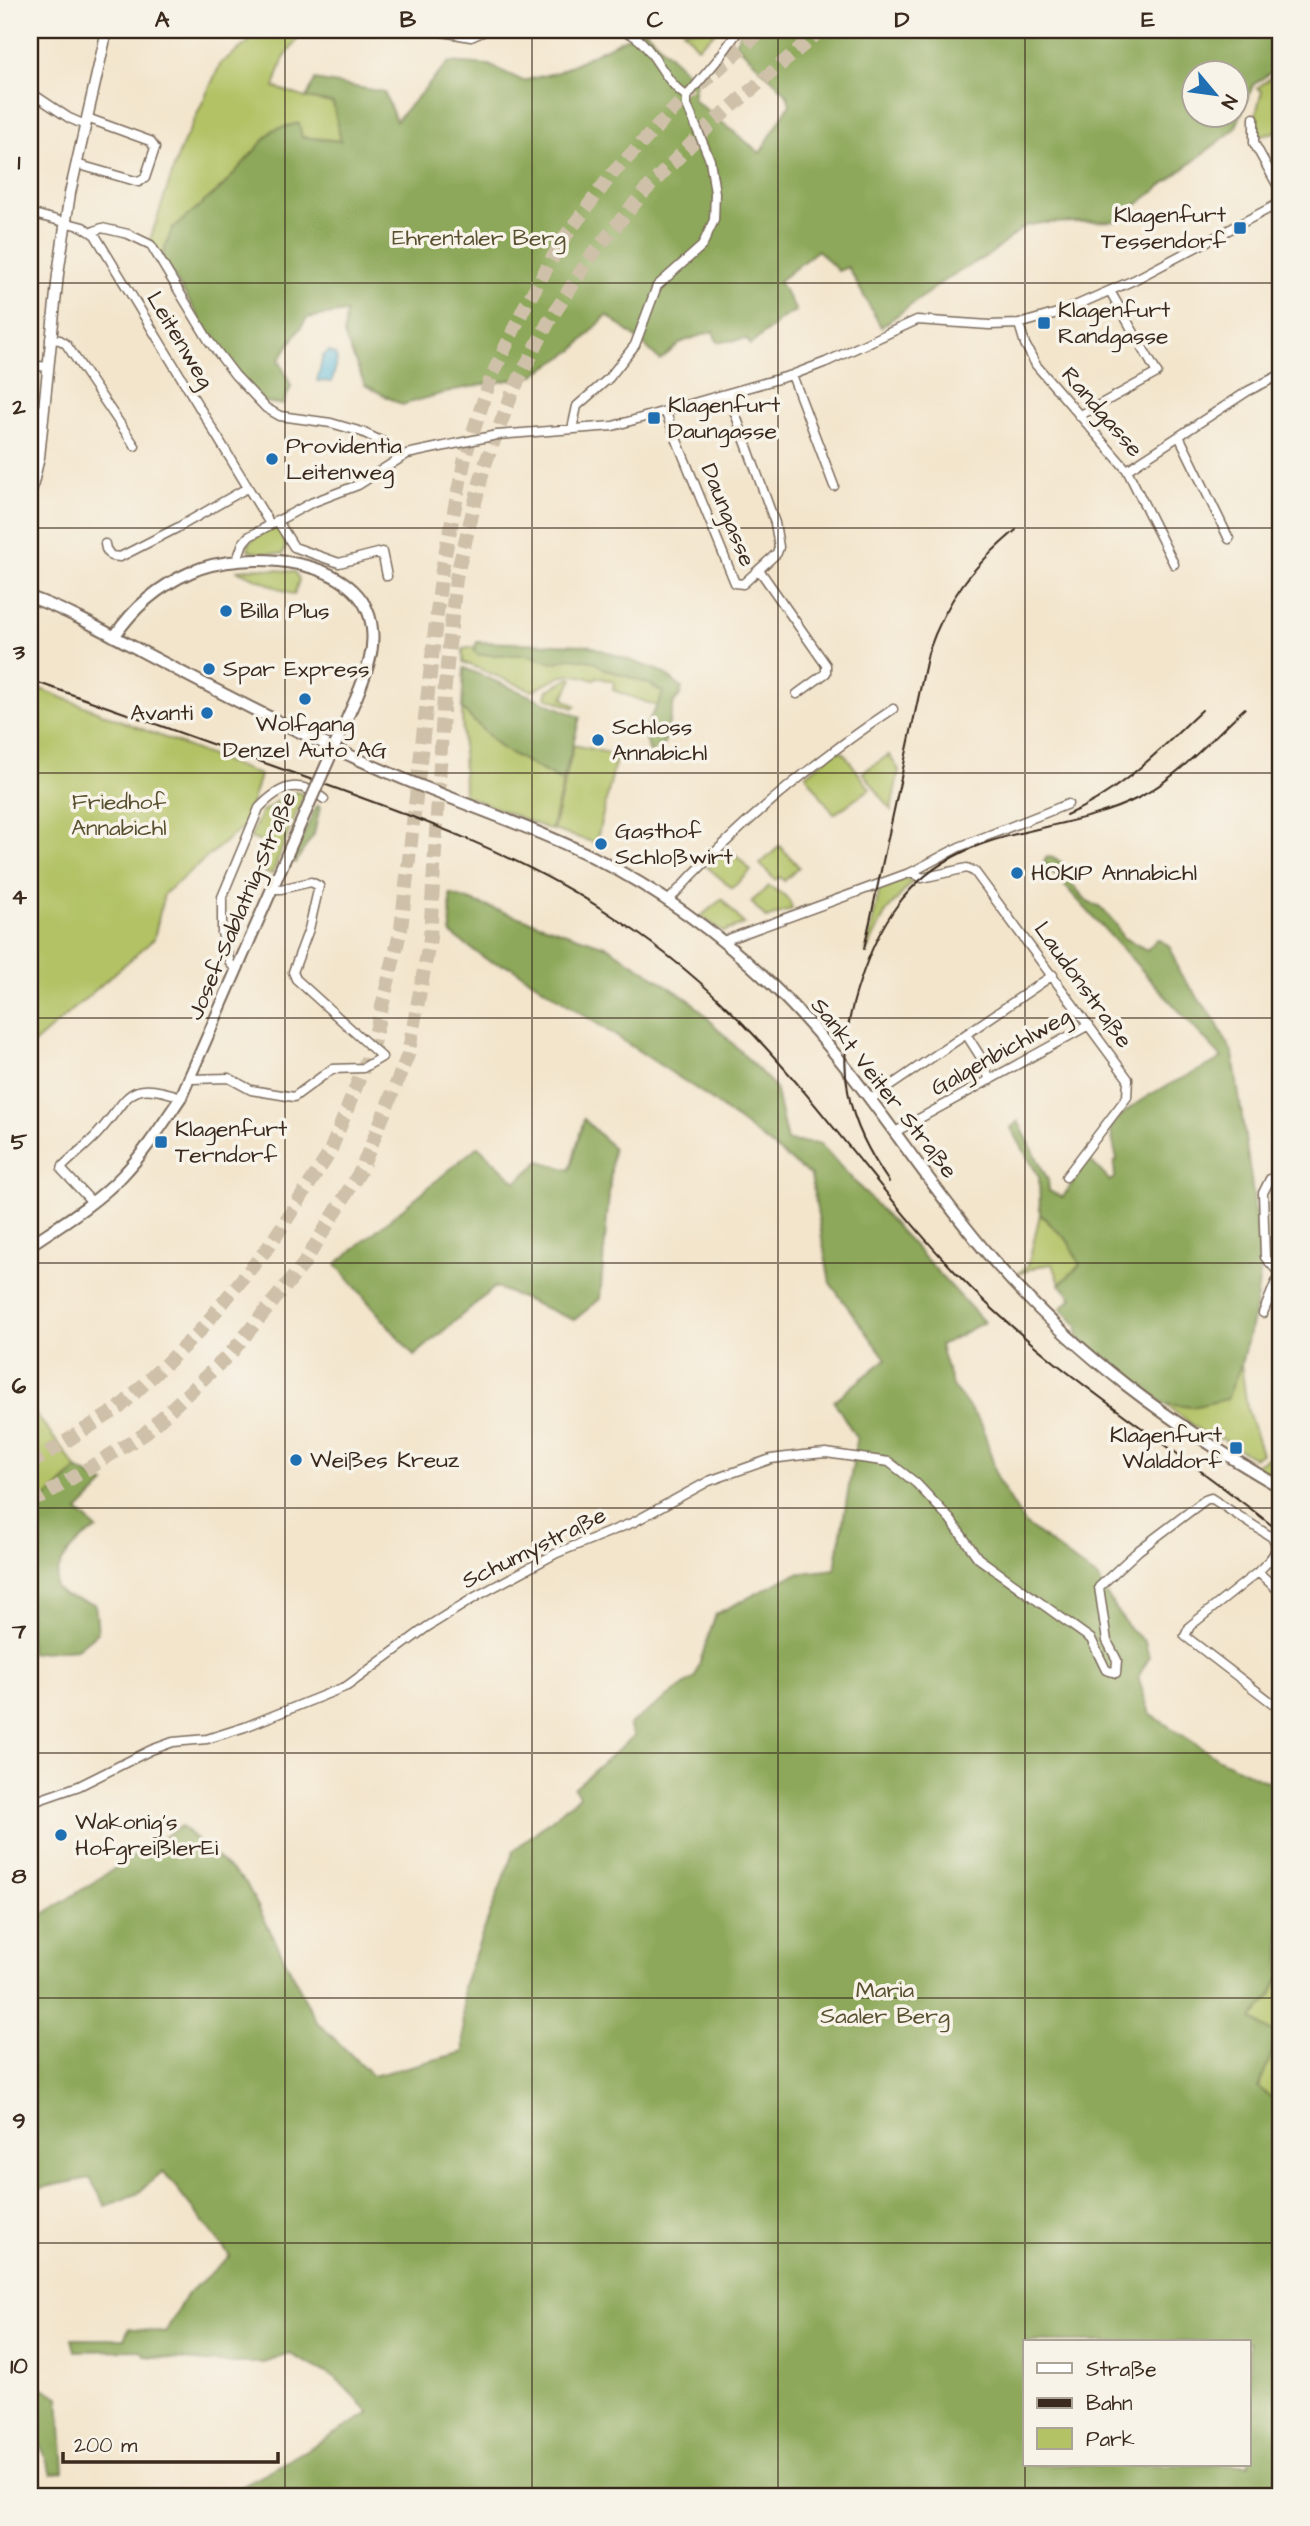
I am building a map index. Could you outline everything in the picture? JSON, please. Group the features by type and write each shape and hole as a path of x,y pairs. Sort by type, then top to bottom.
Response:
{"main road":[{"name":"Josef-Sablatnig-Straße","path":"30,1245 92,1202 121,1177 143,1153 181,1097 356,696 368,666 373,643 370,618 360,599 339,580 311,568 274,560 237,560 192,571 144,601 114,636"},
{"name":"Sankt Veiter Straße","path":"30,597 114,636 277,722 344,753 567,844 618,870 668,901 723,941 808,1021 871,1099 990,1257 1072,1342 1159,1411 1280,1486"}],"street":[{"path":"30,496 39,457 50,339 66,222 76,164 107,30"},
{"path":"432,30 471,37 488,30"},
{"path":"618,30 628,31 647,50 673,86 687,96"},
{"path":"572,429 577,407 609,378 635,345 657,286 702,246 714,220 715,193 710,160 687,105 687,96 739,30"},
{"path":"30,92 69,118 150,141 155,148 145,178 139,182 76,164"},
{"path":"1254,118 1254,144 1280,190"},
{"path":"237,560 243,543 273,522 311,503 358,485 399,458 497,435 613,426 792,375 918,320 989,325 1019,324 1061,312 1110,291 1274,205 1280,205"},
{"path":"30,213 92,232 102,228 128,234 151,245 209,341 265,408 280,416 331,423 362,432 383,442 399,458"},
{"name":"Leitenweg","path":"92,232 247,488 294,547 339,562 382,552 387,576"},
{"path":"1079,416 1157,373 1110,291"},
{"name":"Randgasse","path":"1019,324 1025,344 1036,365 1127,470 1174,564"},
{"path":"50,339 66,344 135,446"},
{"path":"30,365 48,368"},
{"path":"1127,470 1248,391 1280,374"},
{"path":"792,375 834,486"},
{"name":"Daungasse","path":"665,411 735,583 743,584 777,553 779,539 728,394"},
{"path":"1179,436 1229,539"},
{"path":"105,544 110,556 120,557 247,488"},
{"path":"760,571 826,665 826,673 797,694"},
{"path":"668,901 753,814 832,750 893,709"},
{"path":"236,970 230,963 222,933 222,897 259,808 268,798 289,786 305,788 324,799"},
{"name":"Laudonstraße","path":"723,941 912,872 959,847 1068,804"},
{"name":"Laudonstraße","path":"912,872 922,878 967,868 975,872 1128,1079 1127,1097 1066,1177"},
{"path":"190,1079 229,1078 251,1090 294,1097 332,1069 363,1068 382,1057 295,976 293,968 317,901 319,886 312,882 272,889"},
{"path":"871,1099 1053,975"},
{"name":"Galgenbichlweg","path":"895,1132 1089,1025"},
{"path":"966,1034 980,1056 990,1080"},
{"path":"92,1202 62,1170 66,1162 102,1130 130,1093 145,1089 181,1097"},
{"path":"1263,1312 1280,1273 1265,1257 1264,1193 1270,1179 1280,1174"},
{"name":"Schumystraße","path":"30,1803 79,1786 151,1750 173,1742 207,1739 245,1727 347,1686 427,1627 517,1573 556,1553 634,1522 709,1481 771,1460 826,1453 889,1462 916,1483 950,1519 978,1558 1091,1639 1106,1670 1116,1673 1116,1660 1107,1641 1099,1587 1139,1550 1205,1500 1211,1498 1273,1538 1276,1553 1258,1572"},
{"path":"1280,1592 1258,1572 1189,1626 1185,1636 1280,1709"}],"green space":[{"path":"246,30 304,30 283,60 274,87 306,98 333,103 341,141 301,137 299,124 172,229 162,257 150,240 180,150 221,63 249,42"},
{"name":"Ehrentaler Berg","path":"645,30 696,82 693,99 760,153 790,104 786,93 735,43 742,30 1280,30 1280,66 1253,85 1250,92 1250,60 1180,60 1180,130 1234,130 1116,221 1041,223 1025,226 989,255 948,278 881,327 848,267 838,271 818,250 779,281 796,311 784,317 750,345 747,339 717,342 713,331 682,342 660,360 607,315 574,350 532,376 454,390 402,405 365,385 344,335 346,312 307,318 279,360 291,386 283,405 265,402 220,352 162,257 172,229 223,186 273,130 299,123 302,137 341,141 333,103 306,98 315,80 384,92 396,121 449,62 489,65 523,81 558,72"},
{"path":"683,30 718,30 698,47"},
{"path":"1280,71 1280,130 1259,137 1255,117 1262,91 1257,88"},
{"path":"273,527 279,529 286,544 283,554 248,550 249,542"},
{"path":"260,568 295,572 299,580 294,595 236,570"},
{"path":"477,642 588,645 662,672 682,688 674,702 664,744 650,753 646,727 663,693 649,684 605,669 593,661 570,658 553,663 527,655 478,655 474,651"},
{"path":"487,644 588,649 670,681 659,707 613,690 614,682 597,677 594,680 576,675 562,676 533,691 463,662 463,649"},
{"path":"464,668 580,717 563,782 501,748 462,709"},
{"path":"570,678 573,679 563,698 576,706 574,708 546,697 548,690"},
{"name":"Friedhof Annabichl","path":"30,685 260,775 245,825 164,894 154,939 30,1047"},
{"path":"462,709 501,748 563,782 551,830 464,795"},
{"path":"574,745 617,755 596,843 553,830"},
{"path":"836,751 843,752 870,789 834,814 806,775"},
{"path":"889,755 899,770 891,810 863,772"},
{"path":"295,792 304,794 272,874 265,873 268,844 250,838 262,811"},
{"path":"317,805 320,807 314,834 295,863 291,861"},
{"path":"727,846 751,871 732,888 707,867"},
{"path":"780,846 799,867 784,881 780,877 775,880 760,864"},
{"path":"1046,857 1055,858 1066,866 1068,880 1089,903 1099,906 1116,924 1122,937 1147,950 1157,939 1170,946 1179,972 1215,1020 1233,1054 1261,1267 1254,1315 1241,1364 1227,1399 1192,1407 1165,1404 1077,1337 1078,1326 1061,1308 1072,1298 1060,1284 1080,1265 1068,1241 1040,1214 1039,1177 1011,1128 1018,1121 1048,1180 1049,1191 1063,1197 1088,1158 1110,1181 1115,1178 1114,1163 1117,1160 1110,1128 1121,1116 1148,1096 1222,1058 1044,863"},
{"path":"905,879 913,881 886,912 866,953 880,888"},
{"path":"769,886 786,897 792,909 766,918 751,902"},
{"name":"Maria Saaler Berg","path":"450,894 608,947 691,1001 775,1087 787,1141 820,1144 984,1322 940,1346 952,1385 982,1425 998,1480 1025,1524 1100,1580 1102,1588 1129,1628 1145,1642 1149,1658 1138,1677 1150,1714 1219,1759 1280,1788 1280,1976 1272,1995 1252,2019 1279,2036 1258,2088 1280,2103 1280,2496 226,2496 370,2413 336,2378 290,2354 264,2363 215,2363 146,2356 141,2350 75,2351 72,2339 124,2339 129,2328 165,2333 186,2295 230,2256 163,2171 137,2194 106,2206 90,2178 30,2190 30,1923 181,1826 246,1883 316,2021 373,2076 464,2052 463,1986 514,1850 580,1796 574,1788 634,1736 629,1725 695,1677 716,1614 795,1574 835,1569 857,1439 834,1401 886,1359 830,1283 811,1176 701,1092 511,967 489,961 451,934"},
{"path":"722,899 744,924 723,932 701,916"},
{"path":"584,1119 613,1148 600,1299 574,1320 495,1287 414,1356 336,1264 478,1146 516,1182 540,1161 570,1170"},
{"path":"1040,1214 1068,1241 1080,1265 1060,1284 1053,1264 1016,1275 1028,1266"},
{"path":"1241,1364 1247,1408 1262,1454 1254,1458 1223,1439 1208,1437 1165,1404 1192,1407 1227,1399"},
{"path":"33,1410 77,1469 30,1514 30,1414"},
{"path":"1280,1452 1280,1469 1274,1473 1254,1465"},
{"path":"77,1469 105,1484 78,1511 97,1529 81,1540 62,1561 56,1588 65,1596 95,1604 98,1632 77,1649 30,1653 30,1514"},
{"path":"1280,1976 1279,2104 1258,2088 1252,2019 1272,1995"},
{"path":"41,2387 59,2397 64,2471 52,2474 34,2429 30,2431 30,2389"}],"water":[{"path":"329,351 335,354 337,360 332,382 317,381 323,356"}],"tunnel":[{"path":"30,1464 119,1408 199,1332 270,1245 329,1154 372,1047 401,929 442,569 466,453 491,378 524,308 564,238 612,174 677,106 762,30"},
{"path":"30,1500 41,1497 143,1435 231,1353 303,1265 361,1170 408,1055 430,938 444,695 456,578 484,467 513,391 549,321 592,255 643,193 709,126 821,30"}],"railway":[{"path":"864,949 928,653 935,633 953,600 974,571 1016,530"},
{"path":"30,680 419,819 501,854 579,895 617,919 706,987 738,1018 780,1063 932,1247 996,1312 1075,1378 1280,1532"},
{"path":"889,1182 869,1150 854,1116 845,1063 849,1021 860,981 876,941 897,905 926,876 963,852 984,843 1097,814 1140,797 1181,768 1245,708"},
{"path":"1066,815 1086,806 1122,782 1202,710"}],"place":[{"name":"Klagenfurt Tessendorf","path":"1240,228"},
{"name":"Klagenfurt Randgasse","path":"1044,323"},
{"name":"Klagenfurt Daungasse","path":"654,418"},
{"name":"Providentia Leitenweg","path":"272,459"},
{"name":"Billa Plus","path":"226,611"},
{"name":"Spar Express","path":"209,669"},
{"name":"Wolfgang Denzel Auto AG","path":"305,699"},
{"name":"Avanti","path":"207,713"},
{"name":"Schloss Annabichl","path":"598,740"},
{"name":"Gasthof Schloßwirt","path":"601,844"},
{"name":"HOKIP Annabichl","path":"1017,873"},
{"name":"Klagenfurt Terndorf","path":"161,1142"},
{"name":"Klagenfurt Walddorf","path":"1236,1448"},
{"name":"Weißes Kreuz","path":"296,1460"},
{"name":"Wakonig's HofgreißlerEi","path":"61,1835"}]}
